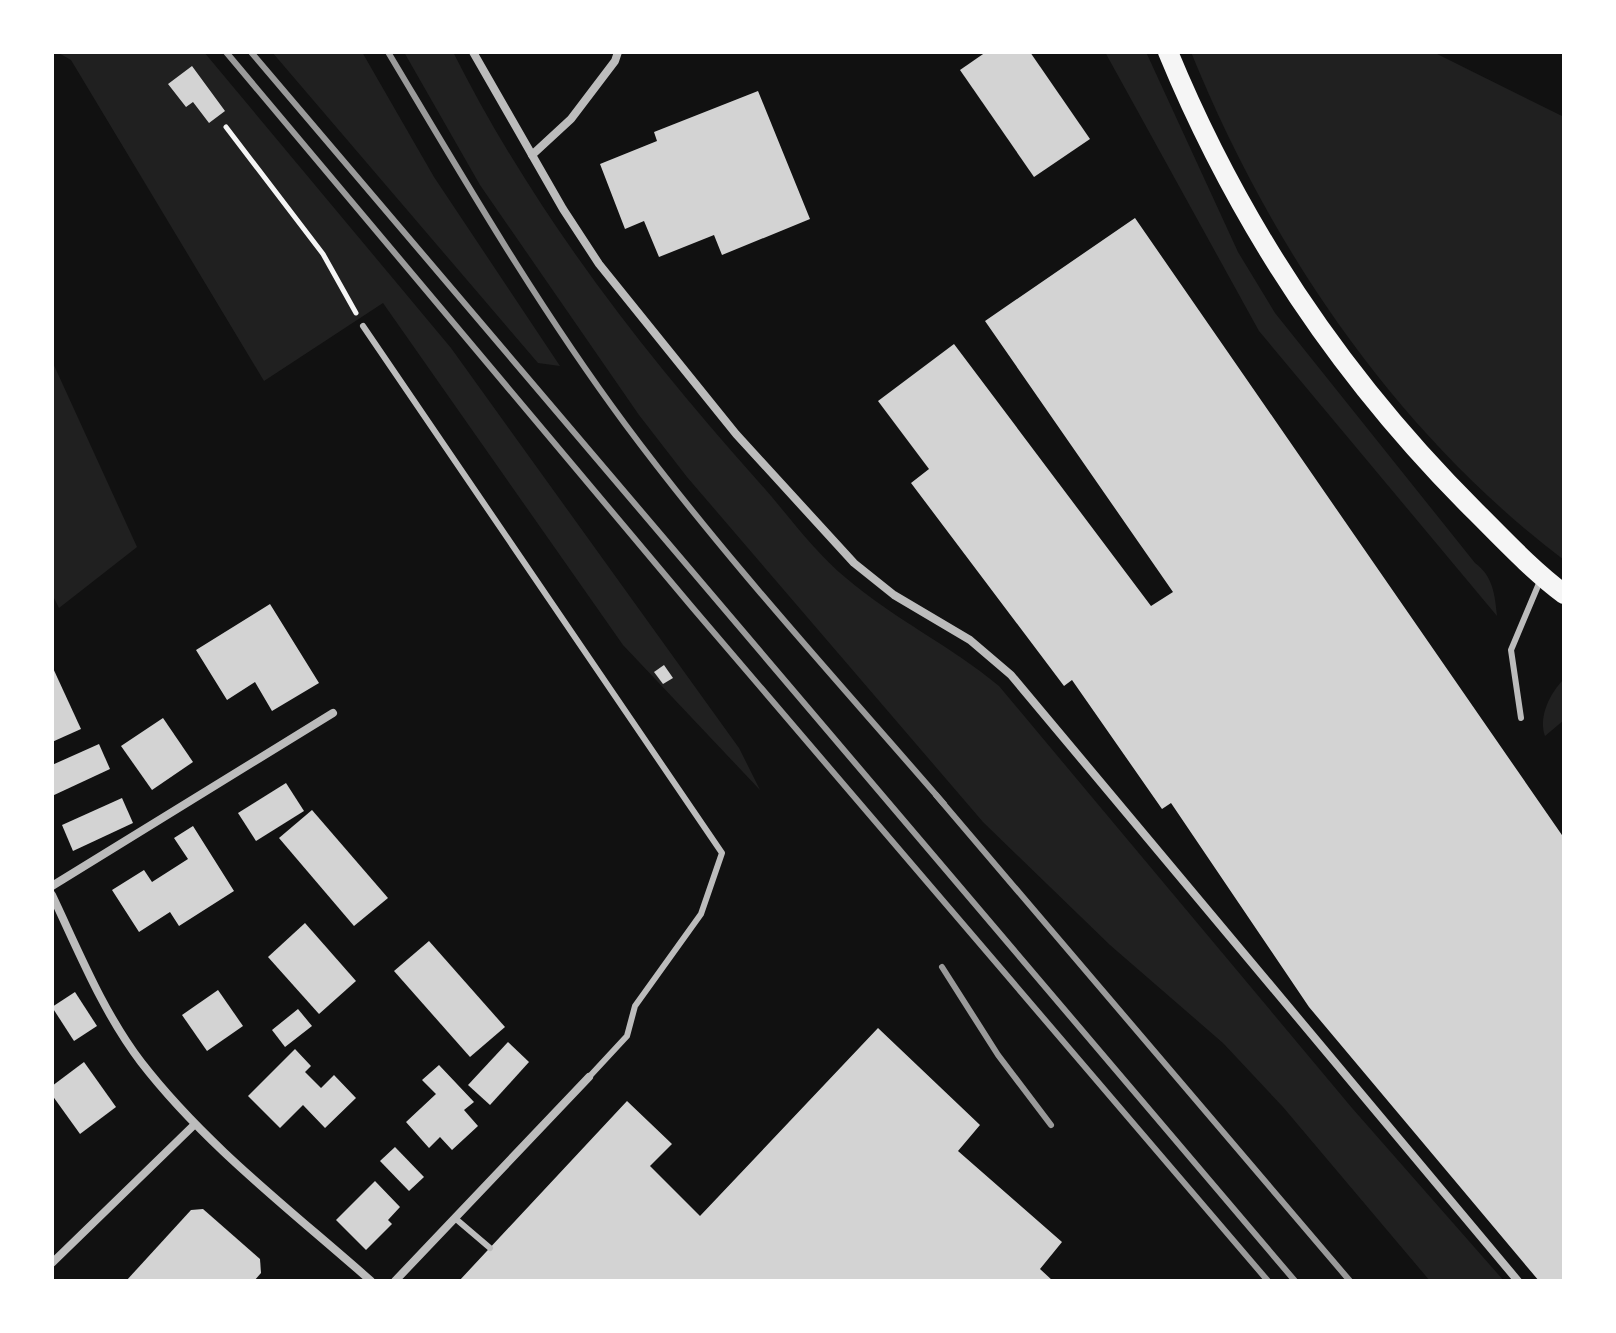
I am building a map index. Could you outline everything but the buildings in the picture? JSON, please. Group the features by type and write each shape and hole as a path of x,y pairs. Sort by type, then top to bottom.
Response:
{"main road":[{"path":"1168,52 1240,204 1298,298 1374,401 1444,481 1542,578 1564,594"}],"street":[{"path":"473,52 599,264 736,434 854,563 894,595 970,640 1011,675 1518,1281"},
{"path":"532,155 571,119 615,61 618,52"},
{"path":"52,886 333,713"},
{"path":"52,895 109,1012 141,1061 194,1125 371,1281"},
{"path":"395,1281 589,1077"},
{"path":"52,1263 194,1125"}],"lane":[{"path":"363,326 722,853 701,914 635,1006 627,1036 589,1077"},
{"path":"1521,718 1511,650 1542,578"},
{"path":"456,1219 490,1248"}],"path":[{"path":"226,127 323,254 363,326"}],"shaded area":[{"path":"57,52 204,52 451,348 739,748 760,790 623,645 383,303 264,381 71,60"},
{"path":"272,52 362,52 434,177 560,366 538,363"},
{"path":"404,52 453,52 517,167 591,276 671,380 811,544 864,593 999,686 1352,1108 1504,1281 1430,1281 1283,1107 1223,1043 1110,945 983,822 687,477 639,415 480,185"},
{"path":"1105,52 1146,52 1238,252 1275,313 1486,574 1494,593 1497,616 1259,331"},
{"path":"1191,52 1433,52 1564,117 1564,560 1503,509 1446,454 1393,394 1344,331 1299,265 1259,196"},
{"path":"52,361 137,547 59,608 52,594"},
{"path":"1564,679 1564,720 1545,736 1543,721 1547,706"}],"railway":[{"path":"226,52 692,607 1268,1281"},
{"path":"251,52 1295,1281"},
{"path":"388,52 531,287 625,424 741,569 944,804"},
{"path":"936,795 1350,1281"},
{"path":"942,967 998,1055 1051,1125"}]}
